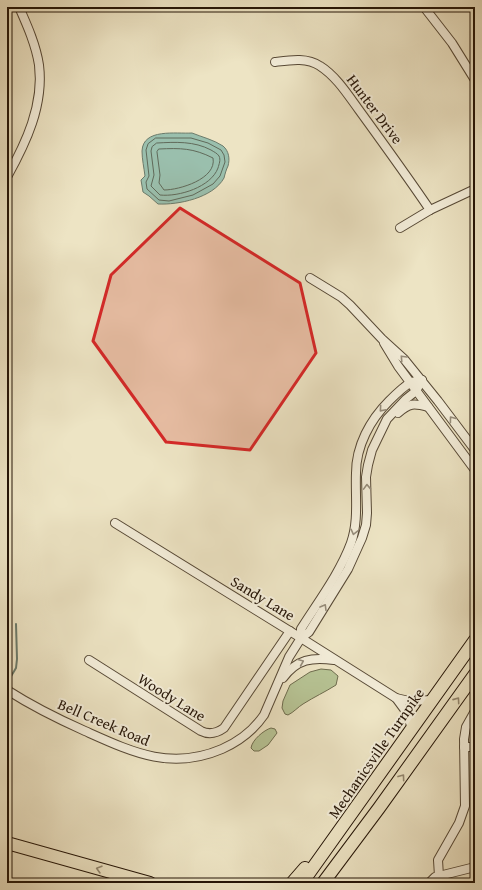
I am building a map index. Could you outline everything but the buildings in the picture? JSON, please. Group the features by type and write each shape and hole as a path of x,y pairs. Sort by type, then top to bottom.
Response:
{"highway":[{"name":"Mechanicsville Turnpike","path":"302,883 475,640"},
{"path":"323,883 475,674"},
{"path":"292,883 389,762"},
{"path":"329,883 379,808"},
{"path":"7,843 150,883"}],"street":[{"path":"7,177 25,141 31,125 37,103 40,79 37,54 19,7"},
{"path":"424,7 452,43 475,80"},
{"name":"Hunter Drive","path":"275,62 306,60 321,66 330,74 341,86 382,140 430,210"},
{"path":"400,228 430,210 475,189"},
{"path":"310,278 345,301 404,359 422,380 475,450"},
{"path":"382,339 392,358 475,470"},
{"path":"410,382 422,380"},
{"name":"Bell Creek Road","path":"7,690 30,705 55,718 136,753 166,759 181,759 204,755 230,745 247,735 259,723 264,715 289,657 301,638 309,632 348,569 362,538 366,525 366,477 372,450 381,429 391,414 416,391 422,380"},
{"name":"Bell Creek Road","path":"301,638 301,629 344,560 356,528 356,463 365,434 372,422 385,406 410,382"},
{"path":"381,429 408,405 418,404 428,407"},
{"name":"Sandy Lane","path":"115,523 396,698 409,701 433,700"},
{"name":"Woody Lane","path":"89,660 201,732 209,734 224,728 290,631"},
{"path":"276,686 288,670 300,662 313,658 336,660"},
{"name":"Sandy Lane","path":"396,698 407,713 412,729"},
{"path":"439,876 439,857 459,823 465,806 464,747 466,727 475,712"},
{"path":"464,747 475,747"},
{"path":"429,883 435,877 475,867"}],"highlighted area":[{"path":"180,208 300,283 316,353 250,450 166,442 93,341 111,275"}],"shaded area":[{"path":"321,669 331,670 338,676 336,685 303,704 290,714 285,714 282,708 283,701 290,685 310,672"},
{"path":"271,728 275,729 277,733 268,745 259,751 254,751 251,748 256,739 262,733"}],"water":[{"path":"169,133 192,133 216,142 225,148 228,153 229,161 224,178 212,191 194,199 175,203 158,204 143,192 141,180 145,176 142,154 144,144 154,135"}],"waterway":[{"path":"7,683 16,668 16,624"}]}
